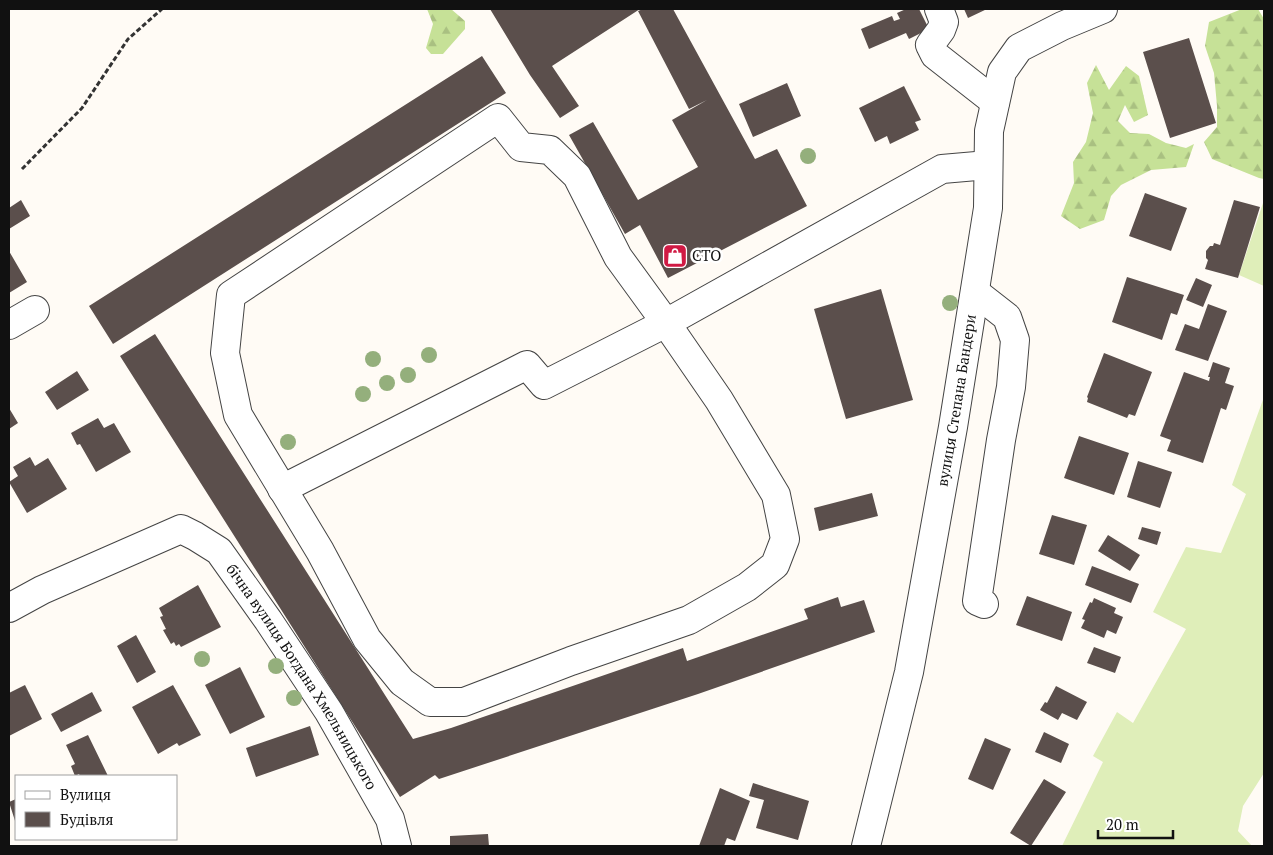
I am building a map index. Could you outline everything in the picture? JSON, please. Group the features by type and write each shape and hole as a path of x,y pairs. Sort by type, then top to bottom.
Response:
{"street":[{"path":"939,9 944,22 941,30 930,45 935,55 995,102"},
{"name":"вулиця Степана Бандери","path":"866,846 909,672 953,427 988,208 988,131 1002,72 1019,48 1058,18 1103,9"},
{"path":"498,118 521,147 550,150 577,176 618,257 719,400 776,495 785,539 775,565 747,587 689,620 571,661 464,702 430,702 402,682 367,639 320,551 282,489 238,415 225,353 231,295 498,118"},
{"path":"282,489 527,365 544,386 666,323 942,169 988,165"},
{"path":"975,292 1007,316 1016,340 1012,387 1001,440 977,601 984,604"},
{"path":"9,325 35,310"},
{"name":"бічна вулиця Богдана Хмельницького","path":"9,608 42,590 180,529 195,536 219,551 268,620 329,712 390,819 397,846"}],"path":[{"path":"22,169 82,108 128,39 162,9"}],"green space":[{"path":"427,9 451,9 465,21 465,29 443,54 431,54 426,48 433,24"},
{"path":"1242,9 1258,9 1264,19 1264,179 1212,159 1204,142 1217,127 1214,73 1205,46 1209,22"},
{"path":"1096,65 1109,90 1126,66 1139,76 1148,115 1134,122 1125,105 1118,121 1130,133 1149,134 1166,143 1186,148 1194,144 1186,167 1151,170 1121,185 1111,196 1104,220 1080,229 1061,216 1074,183 1073,162 1086,142 1093,113 1087,83"},
{"path":"1264,200 1264,286 1239,275"},
{"path":"1264,397 1264,773 1243,806 1238,831 1252,846 1062,846 1103,762 1093,756 1117,712 1133,723 1186,629 1153,612 1186,547 1221,553 1246,494 1232,485"}],"building":[{"path":"490,9 640,9 552,66 579,106 560,118 530,75"},
{"path":"643,9 673,9 755,159 777,149 807,206 668,278 640,225 625,234 569,135 593,122 638,200 698,167 672,120 707,100 689,109 638,11"},
{"path":"906,9 919,9 929,29 909,39 906,33 869,49 861,29 892,16 894,21 900,19 897,13"},
{"path":"964,9 987,9 968,18"},
{"path":"1189,38 1216,123 1170,138 1143,52"},
{"path":"482,56 506,93 113,344 89,306"},
{"path":"787,83 801,116 753,137 739,104"},
{"path":"904,86 921,120 915,122 919,130 890,144 887,136 875,142 859,108"},
{"path":"1145,193 1187,208 1171,251 1129,236"},
{"path":"21,200 30,216 9,229 9,208"},
{"path":"1234,200 1260,207 1238,278 1205,269 1208,260 1206,258 1206,251 1214,243 1220,245"},
{"path":"9,251 27,282 9,293"},
{"path":"1127,277 1184,295 1177,315 1171,313 1162,340 1112,322"},
{"path":"1196,278 1212,285 1203,307 1186,300"},
{"path":"881,289 913,400 846,419 814,309"},
{"path":"1208,304 1227,311 1208,361 1175,350 1185,324 1199,329"},
{"path":"155,334 413,739 451,728 683,648 687,661 808,619 804,609 838,597 841,607 864,600 875,632 698,694 439,779 435,775 400,797 120,356"},
{"path":"1104,353 1152,372 1135,416 1129,414 1127,418 1087,402 1087,397"},
{"path":"1213,362 1230,368 1225,383 1234,386 1226,410 1221,408 1203,463 1167,451 1171,440 1160,436 1184,372 1209,381 1210,377 1208,377"},
{"path":"77,371 89,390 57,410 45,392"},
{"path":"9,408 18,423 9,429"},
{"path":"98,418 104,428 114,423 131,452 96,472 80,444 77,445 71,433"},
{"path":"1079,436 1129,453 1114,495 1064,478"},
{"path":"30,457 35,466 48,458 67,489 27,513 9,482 18,476 13,467"},
{"path":"1138,461 1172,472 1160,508 1127,497"},
{"path":"872,493 878,516 819,531 814,508"},
{"path":"1052,515 1087,525 1074,565 1039,554"},
{"path":"1142,527 1161,532 1157,545 1138,539"},
{"path":"1108,535 1140,555 1130,571 1098,551"},
{"path":"1092,566 1139,584 1131,603 1085,585"},
{"path":"198,585 221,627 181,647 179,644 176,646 174,642 171,644 163,630 166,629 160,617 163,616 159,608"},
{"path":"1027,596 1072,612 1062,641 1016,625"},
{"path":"1094,598 1116,608 1114,613 1123,617 1116,634 1107,630 1104,638 1081,628 1085,620 1082,619"},
{"path":"136,635 156,672 137,683 117,646"},
{"path":"1094,647 1121,657 1115,673 1087,663"},
{"path":"240,667 265,717 230,734 205,685"},
{"path":"25,685 42,719 9,736 9,693"},
{"path":"173,685 201,735 179,746 177,743 158,754 132,707"},
{"path":"1056,686 1087,702 1077,720 1062,713 1058,720 1040,710 1045,702 1047,703"},
{"path":"92,692 102,711 61,732 51,714"},
{"path":"310,726 319,755 256,777 246,748"},
{"path":"1044,732 1069,744 1061,763 1035,752"},
{"path":"88,735 108,775 75,775 71,766 75,764 66,745"},
{"path":"985,738 1011,749 993,790 968,779"},
{"path":"1044,779 1066,792 1031,846 1010,833"},
{"path":"753,783 809,801 798,840 756,828 764,800 749,796"},
{"path":"720,788 750,801 735,841 727,838 724,846 699,846"},
{"path":"15,799 15,821 9,802"},
{"path":"488,834 489,846 450,846 450,836"}],"place":[{"name":"СТО","path":"675,256"}]}
